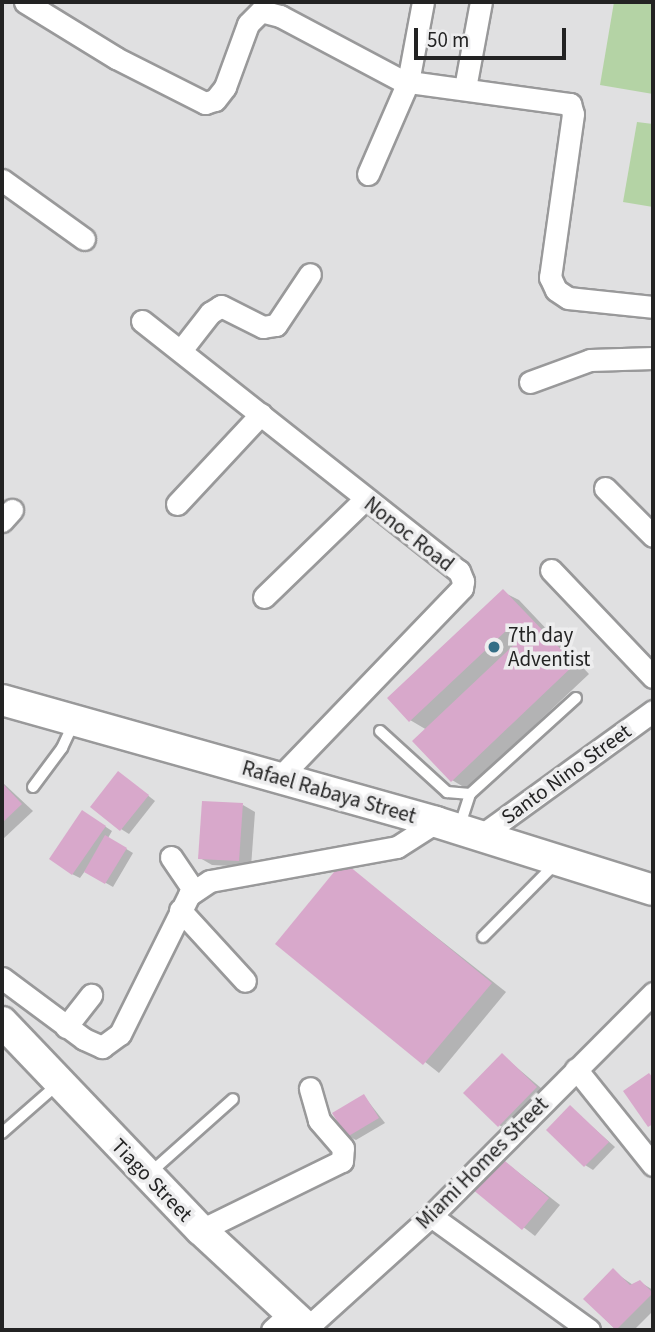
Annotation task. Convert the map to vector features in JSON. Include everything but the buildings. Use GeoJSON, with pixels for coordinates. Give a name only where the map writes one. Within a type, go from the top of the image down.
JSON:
{"type":"FeatureCollection","features":[{"type":"Feature","properties":{"kind":"main road","name":"Rafael Rabaya Street"},"geometry":{"type":"LineString","coordinates":[[2,700],[458,829],[653,890]]}},
{"type":"Feature","properties":{"kind":"main road","name":"Tiago Street"},"geometry":{"type":"LineString","coordinates":[[2,1022],[295,1325]]}},
{"type":"Feature","properties":{"kind":"street"},"geometry":{"type":"LineString","coordinates":[[25,2],[116,58],[205,103],[215,100],[225,87],[248,24],[261,11],[280,16],[408,82],[570,104],[573,114],[550,277],[556,290],[568,298],[653,307]]}},
{"type":"Feature","properties":{"kind":"street"},"geometry":{"type":"LineString","coordinates":[[368,174],[408,82],[423,2]]}},
{"type":"Feature","properties":{"kind":"street"},"geometry":{"type":"LineString","coordinates":[[465,88],[481,2]]}},
{"type":"Feature","properties":{"kind":"street"},"geometry":{"type":"LineString","coordinates":[[2,180],[84,239]]}},
{"type":"Feature","properties":{"kind":"street"},"geometry":{"type":"LineString","coordinates":[[182,349],[210,313],[221,306],[263,327],[276,325],[310,274]]}},
{"type":"Feature","properties":{"kind":"street","name":"Nonoc Road"},"geometry":{"type":"LineString","coordinates":[[142,321],[182,349],[365,499],[459,571],[461,588],[278,778]]}},
{"type":"Feature","properties":{"kind":"street"},"geometry":{"type":"LineString","coordinates":[[530,382],[590,360],[653,358]]}},
{"type":"Feature","properties":{"kind":"street"},"geometry":{"type":"LineString","coordinates":[[177,504],[261,414]]}},
{"type":"Feature","properties":{"kind":"street"},"geometry":{"type":"LineString","coordinates":[[605,488],[653,536]]}},
{"type":"Feature","properties":{"kind":"street"},"geometry":{"type":"LineString","coordinates":[[264,597],[365,499]]}},
{"type":"Feature","properties":{"kind":"street"},"geometry":{"type":"LineString","coordinates":[[551,570],[653,677]]}},
{"type":"Feature","properties":{"kind":"street","name":"Santo Nino Street"},"geometry":{"type":"LineString","coordinates":[[194,891],[210,881],[397,846],[458,829],[653,712]]}},
{"type":"Feature","properties":{"kind":"street"},"geometry":{"type":"LineString","coordinates":[[2,978],[66,1027],[102,1047],[120,1034],[180,910],[194,891],[171,857]]}},
{"type":"Feature","properties":{"kind":"street"},"geometry":{"type":"LineString","coordinates":[[180,910],[245,981]]}},
{"type":"Feature","properties":{"kind":"street","name":"Miami Homes Street"},"geometry":{"type":"LineString","coordinates":[[295,1325],[431,1216],[653,993]]}},
{"type":"Feature","properties":{"kind":"street"},"geometry":{"type":"LineString","coordinates":[[66,1027],[91,995]]}},
{"type":"Feature","properties":{"kind":"street"},"geometry":{"type":"LineString","coordinates":[[576,1069],[653,1165]]}},
{"type":"Feature","properties":{"kind":"street"},"geometry":{"type":"LineString","coordinates":[[201,1230],[342,1161],[343,1148],[319,1120],[310,1088]]}},
{"type":"Feature","properties":{"kind":"street"},"geometry":{"type":"LineString","coordinates":[[431,1216],[589,1330]]}},
{"type":"Feature","properties":{"kind":"lane"},"geometry":{"type":"LineString","coordinates":[[458,829],[470,794],[576,698]]}},
{"type":"Feature","properties":{"kind":"lane"},"geometry":{"type":"LineString","coordinates":[[33,787],[62,748],[75,721]]}},
{"type":"Feature","properties":{"kind":"lane"},"geometry":{"type":"LineString","coordinates":[[380,731],[447,792],[470,794]]}},
{"type":"Feature","properties":{"kind":"lane"},"geometry":{"type":"LineString","coordinates":[[483,937],[558,861]]}},
{"type":"Feature","properties":{"kind":"lane"},"geometry":{"type":"LineString","coordinates":[[2,1133],[59,1083]]}},
{"type":"Feature","properties":{"kind":"lane"},"geometry":{"type":"LineString","coordinates":[[148,1175],[233,1099]]}},
{"type":"Feature","properties":{"kind":"green space"},"geometry":{"type":"Polygon","coordinates":[[[614,2],[653,2],[653,94],[600,85],[614,2]]]}},
{"type":"Feature","properties":{"kind":"green space"},"geometry":{"type":"Polygon","coordinates":[[[637,122],[653,124],[653,207],[623,202],[637,122]]]}},
{"type":"Feature","properties":{"kind":"place","name":"7th day Adventist"},"geometry":{"type":"Point","coordinates":[494,647]}}]}
